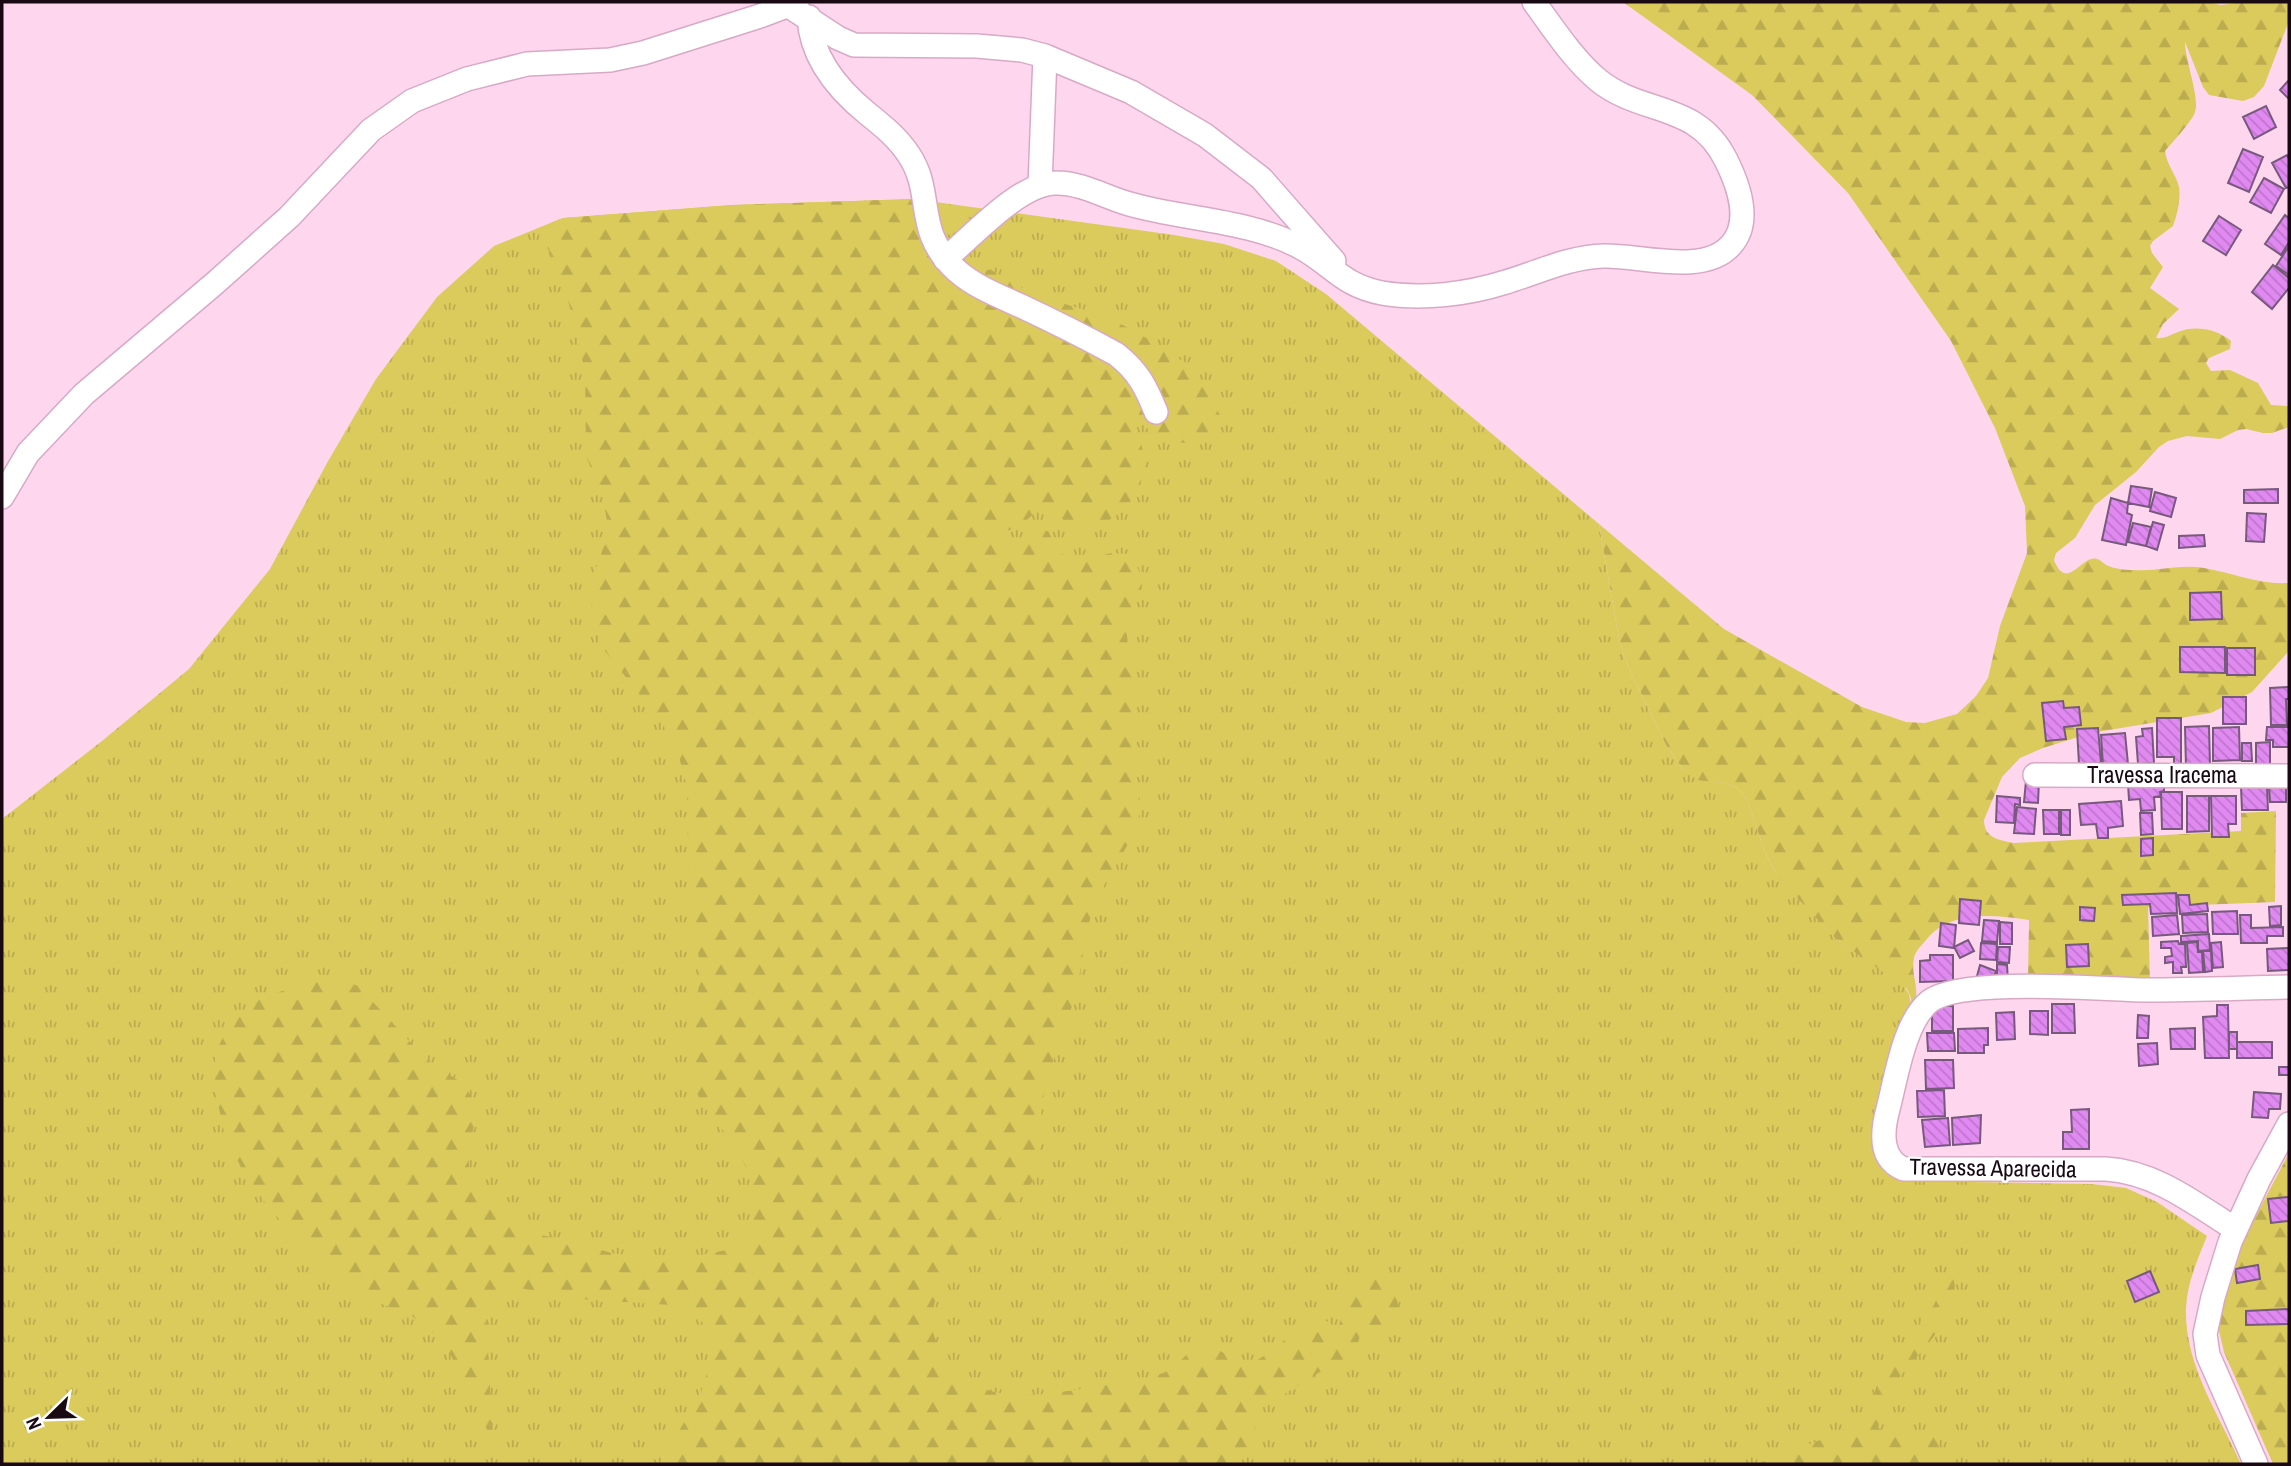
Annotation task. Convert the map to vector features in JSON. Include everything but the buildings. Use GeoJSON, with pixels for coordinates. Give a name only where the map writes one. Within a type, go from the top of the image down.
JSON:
{"type":"FeatureCollection","features":[{"type":"Feature","properties":{"kind":"street"},"geometry":{"type":"LineString","coordinates":[[945,259],[1001,211],[1040,186],[1055,182],[1075,185],[1127,203],[1273,236],[1300,247],[1357,287],[1408,296],[1462,293],[1508,282],[1533,271],[1584,258],[1605,256],[1703,261],[1714,258],[1733,244],[1740,220],[1739,190],[1726,159],[1709,134],[1679,115],[1629,97],[1600,81],[1585,68],[1534,2]]}},
{"type":"Feature","properties":{"kind":"street"},"geometry":{"type":"LineString","coordinates":[[798,8],[838,38],[854,45],[978,46],[1022,50],[1045,55],[1131,92],[1183,120],[1234,155],[1261,178],[1357,287]]}},
{"type":"Feature","properties":{"kind":"street"},"geometry":{"type":"LineString","coordinates":[[798,8],[830,76],[847,96],[897,140],[909,155],[918,172],[926,222],[945,259],[958,271],[992,293],[1116,354],[1132,367],[1143,381],[1156,412]]}},
{"type":"Feature","properties":{"kind":"street"},"geometry":{"type":"LineString","coordinates":[[2,497],[28,453],[84,394],[289,217],[371,130],[412,102],[467,79],[527,64],[610,60],[798,8]]}},
{"type":"Feature","properties":{"kind":"street"},"geometry":{"type":"LineString","coordinates":[[1040,186],[1045,55]]}},
{"type":"Feature","properties":{"kind":"street","name":"Travessa Iracema"},"geometry":{"type":"LineString","coordinates":[[2035,775],[2289,776]]}},
{"type":"Feature","properties":{"kind":"street","name":"Travessa Aparecida"},"geometry":{"type":"LineString","coordinates":[[2235,1229],[2163,1185],[2135,1172],[2106,1169],[1904,1169],[1895,1164],[1889,1156],[1883,1139],[1884,1125],[1912,1028],[1926,1005],[1951,992],[1969,988],[2012,987],[2146,990],[2289,987]]}},
{"type":"Feature","properties":{"kind":"street"},"geometry":{"type":"LineString","coordinates":[[2256,1464],[2208,1355],[2207,1318],[2235,1229],[2289,1124]]}},
{"type":"Feature","properties":{"kind":"green space"},"geometry":{"type":"Polygon","coordinates":[[[1623,2],[2207,2],[2221,5],[2289,2],[2289,21],[2264,86],[2254,97],[2243,101],[2209,95],[2203,87],[2185,42],[2196,105],[2195,112],[2182,132],[2165,151],[2179,187],[2179,202],[2173,226],[2150,246],[2163,267],[2150,288],[2179,309],[2163,324],[2156,338],[2199,329],[2213,331],[2231,341],[2230,349],[2209,358],[2206,363],[2211,371],[2230,370],[2258,383],[2271,405],[2289,406],[2289,427],[2272,433],[2246,429],[2220,439],[2187,436],[2168,441],[2136,472],[2095,505],[2075,538],[2056,553],[2054,560],[2064,573],[2075,570],[2091,559],[2097,559],[2109,566],[2123,569],[2195,567],[2257,580],[2289,583],[2289,651],[2252,692],[2211,713],[2091,733],[2020,758],[2002,777],[1984,820],[1990,834],[2014,843],[2241,831],[2241,813],[2276,811],[2275,902],[2148,907],[2150,981],[2028,979],[2029,920],[1974,916],[1948,923],[1936,930],[1917,951],[1913,965],[1916,996],[1911,1012],[1911,998],[1907,989],[1835,938],[1774,870],[1764,850],[1747,799],[1737,788],[1724,783],[1697,780],[1682,768],[1666,745],[1627,664],[1619,639],[1599,524],[1724,629],[1862,707],[1906,722],[1925,723],[1957,714],[1976,696],[1988,678],[2000,626],[2027,553],[2025,506],[1995,428],[1951,341],[1848,193],[1752,95],[1623,2]]]}},
{"type":"Feature","properties":{"kind":"green space"},"geometry":{"type":"Polygon","coordinates":[[[914,199],[1174,235],[1224,244],[1276,261],[1326,294],[1599,524],[1619,639],[1627,664],[1666,745],[1682,768],[1697,779],[1737,788],[1747,799],[1764,850],[1774,870],[1835,938],[1899,982],[1909,995],[1911,1012],[1875,1151],[1882,1169],[1891,1176],[1910,1181],[2092,1184],[2126,1188],[2157,1202],[2207,1236],[2188,1289],[2187,1329],[2204,1389],[2241,1464],[2,1464],[2,819],[189,669],[270,569],[376,379],[437,297],[494,246],[563,218],[732,205],[914,199]]]}},
{"type":"Feature","properties":{"kind":"green space"},"geometry":{"type":"Polygon","coordinates":[[[914,199],[943,239],[975,266],[993,271],[1035,295],[1108,317],[1184,362],[1198,375],[1222,419],[1220,436],[1216,438],[1201,442],[1175,442],[1152,433],[1127,404],[1145,459],[1140,488],[1125,509],[1105,523],[1079,524],[1065,521],[1053,511],[1038,510],[1025,522],[1010,530],[987,530],[1000,543],[1012,547],[1024,542],[1037,530],[1048,531],[1059,552],[1071,560],[1082,561],[1111,553],[1128,554],[1137,567],[1142,587],[1131,612],[1127,635],[1135,689],[1134,752],[1140,808],[1131,839],[1099,896],[1090,918],[1075,995],[1043,1099],[1036,1173],[1021,1198],[970,1247],[943,1283],[932,1315],[938,1345],[950,1364],[974,1384],[1002,1394],[1035,1395],[1155,1376],[1168,1371],[1192,1351],[1202,1347],[1219,1350],[1246,1365],[1267,1354],[1303,1328],[1327,1321],[1338,1330],[1351,1295],[1363,1285],[1382,1278],[1392,1288],[1397,1299],[1395,1325],[1360,1335],[1355,1356],[1344,1364],[1320,1372],[1258,1410],[1253,1436],[1243,1453],[1241,1464],[659,1464],[700,1396],[711,1360],[709,1328],[695,1316],[671,1305],[565,1298],[516,1287],[498,1296],[486,1314],[493,1444],[462,1372],[439,1338],[412,1316],[359,1295],[296,1239],[243,1172],[224,1131],[215,1090],[215,1053],[231,1022],[260,999],[313,980],[337,978],[358,986],[427,1060],[465,1085],[473,1101],[474,1126],[468,1152],[470,1179],[481,1202],[523,1232],[573,1241],[611,1253],[682,1259],[741,1247],[754,1235],[753,1183],[737,1148],[705,1108],[691,1083],[687,1052],[701,974],[688,878],[687,787],[678,753],[662,723],[598,642],[600,629],[584,586],[599,563],[608,527],[603,498],[586,456],[585,372],[561,277],[536,229],[563,218],[732,205],[914,199]]]}},
{"type":"Feature","properties":{"kind":"green space"},"geometry":{"type":"Polygon","coordinates":[[[2289,1153],[2289,1464],[2273,1464],[2224,1352],[2219,1331],[2219,1306],[2243,1240],[2289,1153]]]}},
{"type":"Feature","properties":{"kind":"green space"},"geometry":{"type":"Polygon","coordinates":[[[1951,1268],[1955,1287],[1952,1305],[1932,1339],[1893,1386],[1884,1402],[1877,1428],[1903,1437],[1920,1432],[1932,1435],[1940,1448],[1938,1464],[1757,1464],[1836,1434],[1862,1417],[1870,1408],[1879,1378],[1934,1305],[1951,1268]]]}}]}
